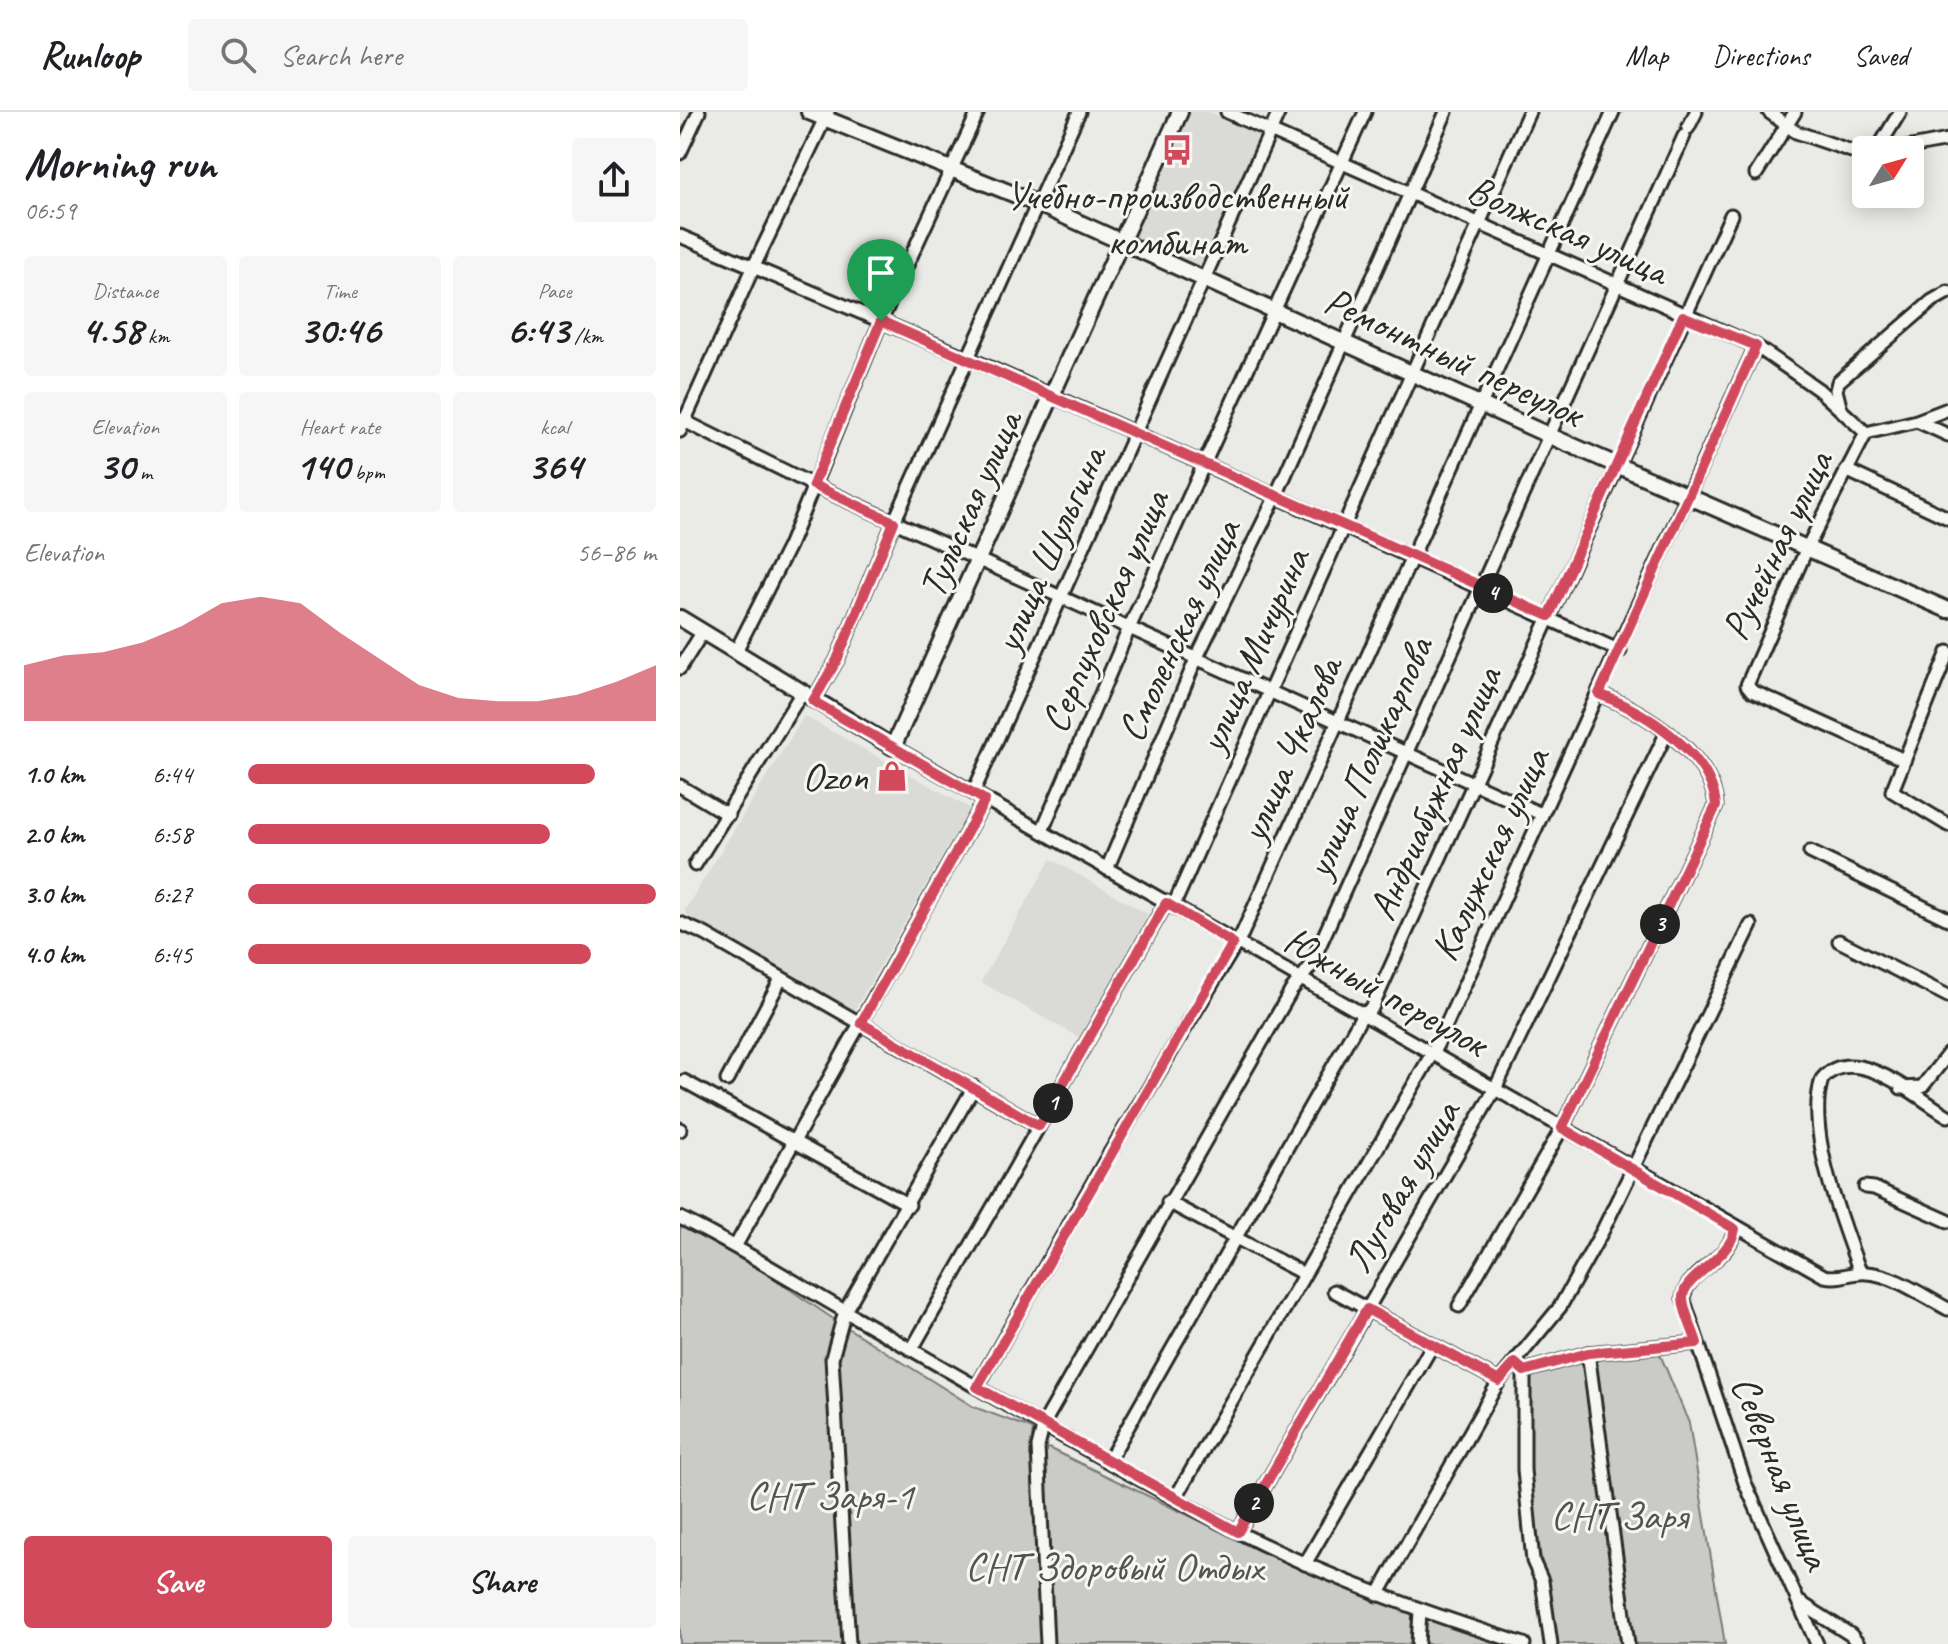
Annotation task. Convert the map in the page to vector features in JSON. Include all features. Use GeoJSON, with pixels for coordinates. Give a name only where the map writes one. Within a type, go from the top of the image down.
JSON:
{"type":"FeatureCollection","features":[{"type":"Feature","properties":{"kind":"main road","name":"Ремонтный переулок"},"geometry":{"type":"LineString","coordinates":[[809,112],[827,115],[1038,204],[1276,309],[1548,435],[1948,610]]}},
{"type":"Feature","properties":{"kind":"main road","name":"Тульская улица"},"geometry":{"type":"LineString","coordinates":[[893,747],[1180,112]]}},
{"type":"Feature","properties":{"kind":"main road","name":"Южный переулок"},"geometry":{"type":"LineString","coordinates":[[680,618],[807,698],[893,747]]}},
{"type":"Feature","properties":{"kind":"street"},"geometry":{"type":"LineString","coordinates":[[680,153],[699,112]]}},
{"type":"Feature","properties":{"kind":"street"},"geometry":{"type":"LineString","coordinates":[[735,653],[767,593],[881,321],[978,112]]}},
{"type":"Feature","properties":{"kind":"street"},"geometry":{"type":"LineString","coordinates":[[695,865],[807,698],[837,660],[894,522],[1079,112]]}},
{"type":"Feature","properties":{"kind":"street","name":"Волжская улица"},"geometry":{"type":"LineString","coordinates":[[1227,112],[1756,346],[1819,390],[1866,433]]}},
{"type":"Feature","properties":{"kind":"street","name":"улица Шульгина"},"geometry":{"type":"LineString","coordinates":[[973,793],[1279,112]]}},
{"type":"Feature","properties":{"kind":"street","name":"Серпуховская улица"},"geometry":{"type":"LineString","coordinates":[[1042,831],[1130,626],[1365,112]]}},
{"type":"Feature","properties":{"kind":"street","name":"Смоленская улица"},"geometry":{"type":"LineString","coordinates":[[1107,869],[1197,657],[1275,498],[1446,112]]}},
{"type":"Feature","properties":{"kind":"street","name":"улица Мичурина"},"geometry":{"type":"LineString","coordinates":[[912,1349],[1170,905],[1529,112]]}},
{"type":"Feature","properties":{"kind":"street","name":"улица Чкалова"},"geometry":{"type":"LineString","coordinates":[[977,1387],[1233,943],[1242,934],[1546,254],[1613,112]]}},
{"type":"Feature","properties":{"kind":"street","name":"улица Поликарпова"},"geometry":{"type":"LineString","coordinates":[[1044,1423],[1168,1202],[1310,967],[1615,285],[1696,112]]}},
{"type":"Feature","properties":{"kind":"street"},"geometry":{"type":"LineString","coordinates":[[1769,112],[1796,132],[1852,151]]}},
{"type":"Feature","properties":{"kind":"street"},"geometry":{"type":"LineString","coordinates":[[1756,174],[1795,112]]}},
{"type":"Feature","properties":{"kind":"street"},"geometry":{"type":"LineString","coordinates":[[1885,136],[1900,112]]}},
{"type":"Feature","properties":{"kind":"street"},"geometry":{"type":"LineString","coordinates":[[827,115],[682,424],[1541,814]]}},
{"type":"Feature","properties":{"kind":"street"},"geometry":{"type":"LineString","coordinates":[[1924,145],[1948,140]]}},
{"type":"Feature","properties":{"kind":"street","name":"Андриабужная улица"},"geometry":{"type":"LineString","coordinates":[[1109,1460],[1363,1014],[1372,1008],[1731,215]]}},
{"type":"Feature","properties":{"kind":"street"},"geometry":{"type":"LineString","coordinates":[[680,236],[968,358],[1205,467],[1549,616],[1620,651]]}},
{"type":"Feature","properties":{"kind":"street"},"geometry":{"type":"LineString","coordinates":[[1842,413],[1836,390],[1838,382],[1932,301],[1948,292]]}},
{"type":"Feature","properties":{"kind":"street","name":"Калужская улица"},"geometry":{"type":"LineString","coordinates":[[1176,1497],[1302,1273],[1432,1053],[1541,814],[1620,651],[1756,346]]}},
{"type":"Feature","properties":{"kind":"street"},"geometry":{"type":"LineString","coordinates":[[1866,433],[1917,421],[1948,409]]}},
{"type":"Feature","properties":{"kind":"street"},"geometry":{"type":"LineString","coordinates":[[1917,421],[1948,435]]}},
{"type":"Feature","properties":{"kind":"street","name":"Ручейная улица"},"geometry":{"type":"LineString","coordinates":[[1866,433],[1807,548],[1747,685],[1752,691],[1777,703],[1902,759]]}},
{"type":"Feature","properties":{"kind":"street"},"geometry":{"type":"LineString","coordinates":[[1846,470],[1948,518]]}},
{"type":"Feature","properties":{"kind":"street"},"geometry":{"type":"LineString","coordinates":[[680,668],[702,633]]}},
{"type":"Feature","properties":{"kind":"street"},"geometry":{"type":"LineString","coordinates":[[1948,652],[1902,759],[1892,791],[1948,825]]}},
{"type":"Feature","properties":{"kind":"street"},"geometry":{"type":"LineString","coordinates":[[1459,1306],[1562,1128],[1716,806],[1715,790],[1693,752],[1620,702],[1599,694]]}},
{"type":"Feature","properties":{"kind":"street","name":"Луговая улица"},"geometry":{"type":"LineString","coordinates":[[1238,1532],[1495,1089],[1666,734]]}},
{"type":"Feature","properties":{"kind":"street","name":"Южный переулок"},"geometry":{"type":"LineString","coordinates":[[893,747],[1735,1229],[1824,1276],[1840,1279],[1860,1272],[1888,1278],[1948,1309]]}},
{"type":"Feature","properties":{"kind":"street"},"geometry":{"type":"LineString","coordinates":[[680,786],[728,815]]}},
{"type":"Feature","properties":{"kind":"street"},"geometry":{"type":"LineString","coordinates":[[736,1245],[985,800]]}},
{"type":"Feature","properties":{"kind":"street"},"geometry":{"type":"LineString","coordinates":[[1810,852],[1948,919]]}},
{"type":"Feature","properties":{"kind":"street"},"geometry":{"type":"LineString","coordinates":[[680,923],[1039,1126]]}},
{"type":"Feature","properties":{"kind":"street"},"geometry":{"type":"LineString","coordinates":[[1378,1595],[1499,1381],[1519,1367],[1560,1307],[1603,1230],[1751,925]]}},
{"type":"Feature","properties":{"kind":"street"},"geometry":{"type":"LineString","coordinates":[[1839,941],[1948,996]]}},
{"type":"Feature","properties":{"kind":"street"},"geometry":{"type":"LineString","coordinates":[[727,1080],[781,979]]}},
{"type":"Feature","properties":{"kind":"street"},"geometry":{"type":"LineString","coordinates":[[1901,1088],[1922,1087],[1948,1054]]}},
{"type":"Feature","properties":{"kind":"street"},"geometry":{"type":"LineString","coordinates":[[1860,1272],[1827,1175],[1818,1103],[1822,1079],[1840,1065],[1855,1064],[1874,1070],[1948,1116]]}},
{"type":"Feature","properties":{"kind":"street"},"geometry":{"type":"LineString","coordinates":[[684,1081],[909,1205]]}},
{"type":"Feature","properties":{"kind":"street"},"geometry":{"type":"LineString","coordinates":[[849,1644],[832,1358],[845,1311],[909,1205],[974,1087]]}},
{"type":"Feature","properties":{"kind":"street"},"geometry":{"type":"LineString","coordinates":[[1865,1187],[1874,1188],[1948,1221]]}},
{"type":"Feature","properties":{"kind":"street"},"geometry":{"type":"LineString","coordinates":[[1168,1202],[1302,1273]]}},
{"type":"Feature","properties":{"kind":"street"},"geometry":{"type":"LineString","coordinates":[[680,1218],[736,1245],[977,1387],[1238,1532],[1378,1595],[1524,1644]]}},
{"type":"Feature","properties":{"kind":"street","name":"Северная улица"},"geometry":{"type":"LineString","coordinates":[[1735,1229],[1729,1248],[1685,1286],[1683,1298],[1745,1483],[1800,1603],[1851,1635],[1858,1644]]}},
{"type":"Feature","properties":{"kind":"street"},"geometry":{"type":"LineString","coordinates":[[1334,1291],[1499,1381]]}},
{"type":"Feature","properties":{"kind":"street"},"geometry":{"type":"LineString","coordinates":[[1519,1367],[1588,1353],[1697,1343]]}},
{"type":"Feature","properties":{"kind":"street"},"geometry":{"type":"LineString","coordinates":[[1305,1564],[1432,1346]]}},
{"type":"Feature","properties":{"kind":"street"},"geometry":{"type":"LineString","coordinates":[[1588,1353],[1628,1644]]}},
{"type":"Feature","properties":{"kind":"street"},"geometry":{"type":"LineString","coordinates":[[1519,1367],[1524,1470],[1533,1561],[1542,1581],[1551,1644]]}},
{"type":"Feature","properties":{"kind":"street"},"geometry":{"type":"LineString","coordinates":[[1044,1423],[1038,1447],[1047,1644]]}},
{"type":"Feature","properties":{"kind":"street"},"geometry":{"type":"LineString","coordinates":[[1800,1603],[1817,1644]]}},
{"type":"Feature","properties":{"kind":"street"},"geometry":{"type":"LineString","coordinates":[[1418,1644],[1420,1611]]}},
{"type":"Feature","properties":{"kind":"shaded area"},"geometry":{"type":"Polygon","coordinates":[[[1190,112],[1210,112],[1261,135],[1201,270],[1133,239],[1190,112]]]}},
{"type":"Feature","properties":{"kind":"shaded area"},"geometry":{"type":"Polygon","coordinates":[[[804,716],[970,808],[854,1011],[687,915],[685,910],[804,716]]]}},
{"type":"Feature","properties":{"kind":"shaded area"},"geometry":{"type":"Polygon","coordinates":[[[1051,859],[1155,918],[1085,1041],[981,982],[1051,859]]]}},
{"type":"Feature","properties":{"kind":"green space","name":"СНТ Заря-1"},"geometry":{"type":"Polygon","coordinates":[[[680,1222],[733,1251],[835,1320],[974,1407],[1033,1429],[1030,1456],[1046,1447],[1250,1545],[1379,1601],[1503,1644],[680,1644],[680,1222]]]}},
{"type":"Feature","properties":{"kind":"green space","name":"СНТ Заря"},"geometry":{"type":"Polygon","coordinates":[[[1659,1352],[1689,1423],[1725,1644],[1555,1644],[1532,1503],[1529,1375],[1592,1357],[1659,1352]]]}},
{"type":"Feature","properties":{"kind":"place","name":"Учебно-производственный комбинат"},"geometry":{"type":"Point","coordinates":[1177,150]}},
{"type":"Feature","properties":{"kind":"place","name":"Ozon"},"geometry":{"type":"Point","coordinates":[892,776]}},
{"type":"Feature","properties":{"kind":"route"},"geometry":{"type":"LineString","coordinates":[[1683,316],[1756,346],[1599,694],[1620,702],[1693,752],[1715,790],[1716,806],[1562,1128],[1735,1229],[1729,1248],[1685,1286],[1683,1298],[1697,1343],[1588,1353],[1524,1371],[1515,1363],[1499,1381],[1367,1309],[1238,1532],[977,1387],[1233,943],[1166,903],[1039,1126],[861,1023],[985,800],[813,701],[837,660],[894,522],[813,485],[881,321],[1275,498],[1549,616],[1683,316]]}},
{"type":"Feature","properties":{"kind":"park label","name":"СНТ Здоровый Отдых"},"geometry":{"type":"Point","coordinates":[1114,1566]}}]}
